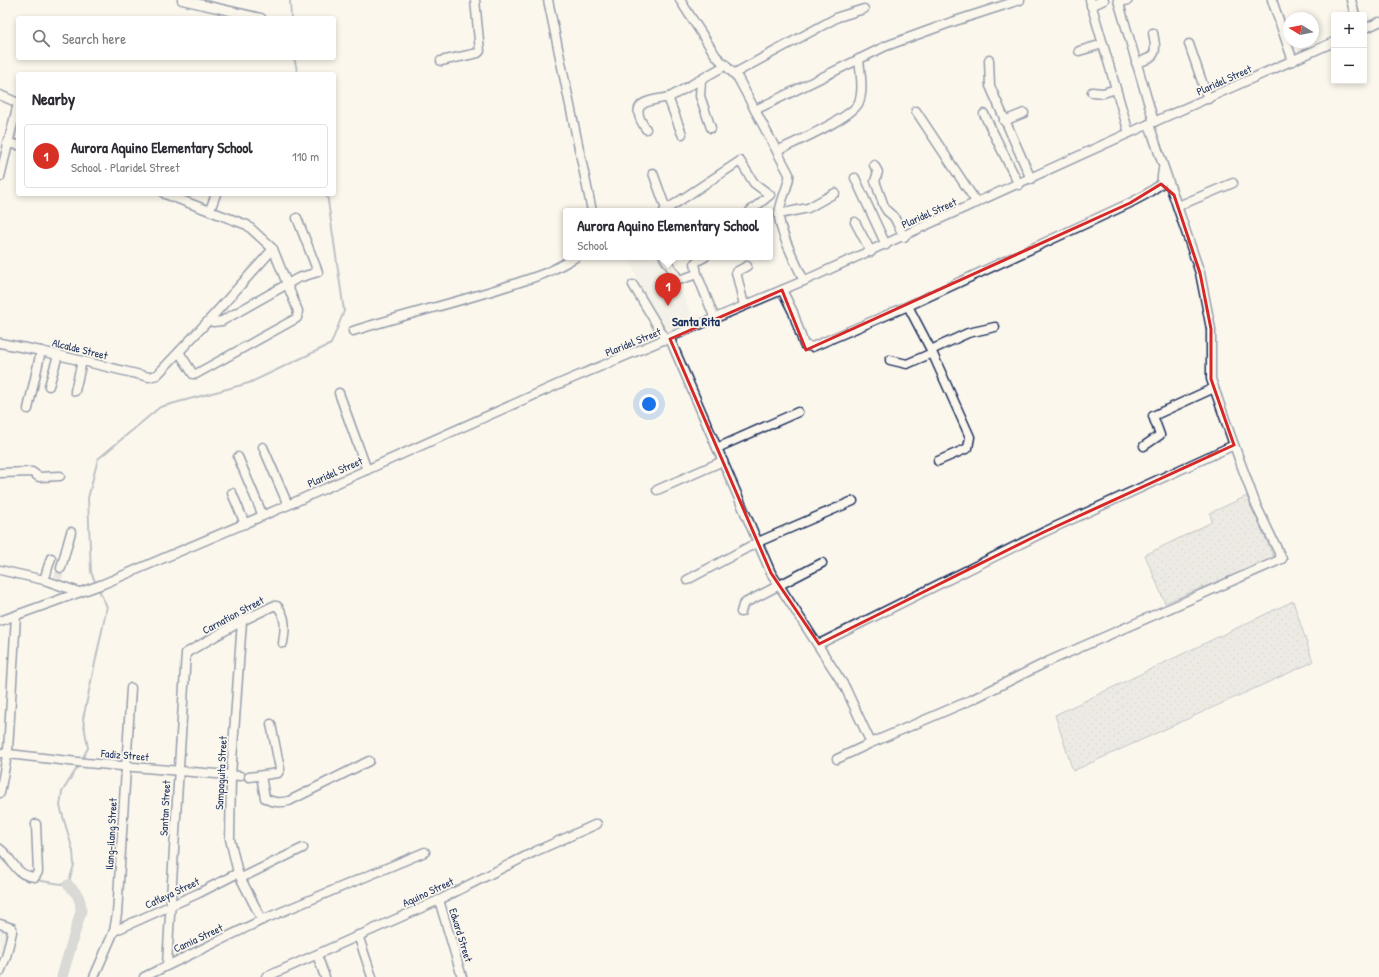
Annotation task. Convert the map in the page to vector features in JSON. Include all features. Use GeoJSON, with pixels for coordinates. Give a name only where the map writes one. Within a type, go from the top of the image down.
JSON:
{"type":"FeatureCollection","features":[{"type":"Feature","properties":{"kind":"street"},"geometry":{"type":"LineString","coordinates":[[182,0],[252,16]]}},
{"type":"Feature","properties":{"kind":"street"},"geometry":{"type":"LineString","coordinates":[[441,61],[478,53],[480,51],[475,0]]}},
{"type":"Feature","properties":{"kind":"street"},"geometry":{"type":"LineString","coordinates":[[548,0],[591,208]]}},
{"type":"Feature","properties":{"kind":"street"},"geometry":{"type":"LineString","coordinates":[[680,0],[716,56],[735,72],[790,177],[782,198],[779,214],[781,227],[804,281]]}},
{"type":"Feature","properties":{"kind":"street"},"geometry":{"type":"LineString","coordinates":[[755,110],[858,58],[886,46],[952,22],[1020,0]]}},
{"type":"Feature","properties":{"kind":"street"},"geometry":{"type":"LineString","coordinates":[[1104,0],[1090,3],[1129,133]]}},
{"type":"Feature","properties":{"kind":"street"},"geometry":{"type":"LineString","coordinates":[[837,760],[871,743],[971,700],[1047,662],[1282,559],[1256,504],[1214,388],[1210,368],[1212,349],[1211,329],[1200,273],[1164,166],[1119,2],[1128,0]]}},
{"type":"Feature","properties":{"kind":"street"},"geometry":{"type":"LineString","coordinates":[[1272,0],[1293,61]]}},
{"type":"Feature","properties":{"kind":"street"},"geometry":{"type":"LineString","coordinates":[[1351,0],[1354,12]]}},
{"type":"Feature","properties":{"kind":"street"},"geometry":{"type":"LineString","coordinates":[[735,72],[838,17],[864,9]]}},
{"type":"Feature","properties":{"kind":"street"},"geometry":{"type":"LineString","coordinates":[[1367,28],[1378,24]]}},
{"type":"Feature","properties":{"kind":"street"},"geometry":{"type":"LineString","coordinates":[[1136,63],[1151,58],[1154,55],[1155,45],[1153,33]]}},
{"type":"Feature","properties":{"kind":"street","name":"Plaridel Street"},"geometry":{"type":"LineString","coordinates":[[0,621],[103,584],[245,524],[561,383],[666,340],[744,305],[871,252],[1129,133],[1331,43]]}},
{"type":"Feature","properties":{"kind":"street"},"geometry":{"type":"LineString","coordinates":[[1079,51],[1103,44]]}},
{"type":"Feature","properties":{"kind":"street"},"geometry":{"type":"LineString","coordinates":[[1189,44],[1208,99]]}},
{"type":"Feature","properties":{"kind":"street"},"geometry":{"type":"LineString","coordinates":[[777,151],[818,130],[855,108],[861,96],[858,58]]}},
{"type":"Feature","properties":{"kind":"street"},"geometry":{"type":"LineString","coordinates":[[989,60],[989,84],[1031,179]]}},
{"type":"Feature","properties":{"kind":"street"},"geometry":{"type":"LineString","coordinates":[[646,129],[639,119],[638,111],[640,105],[645,101],[670,98],[726,65]]}},
{"type":"Feature","properties":{"kind":"street"},"geometry":{"type":"LineString","coordinates":[[701,81],[700,96],[711,128]]}},
{"type":"Feature","properties":{"kind":"street"},"geometry":{"type":"LineString","coordinates":[[1092,92],[1103,93],[1116,89]]}},
{"type":"Feature","properties":{"kind":"street"},"geometry":{"type":"LineString","coordinates":[[0,95],[16,102]]}},
{"type":"Feature","properties":{"kind":"street"},"geometry":{"type":"LineString","coordinates":[[670,98],[669,100],[682,134]]}},
{"type":"Feature","properties":{"kind":"street"},"geometry":{"type":"LineString","coordinates":[[0,176],[16,110]]}},
{"type":"Feature","properties":{"kind":"street"},"geometry":{"type":"LineString","coordinates":[[916,111],[977,204]]}},
{"type":"Feature","properties":{"kind":"street"},"geometry":{"type":"LineString","coordinates":[[1004,120],[1024,113]]}},
{"type":"Feature","properties":{"kind":"street"},"geometry":{"type":"LineString","coordinates":[[984,114],[1019,185]]}},
{"type":"Feature","properties":{"kind":"street"},"geometry":{"type":"LineString","coordinates":[[7,143],[16,145]]}},
{"type":"Feature","properties":{"kind":"street"},"geometry":{"type":"LineString","coordinates":[[668,208],[740,160],[754,183],[770,195],[782,198]]}},
{"type":"Feature","properties":{"kind":"street"},"geometry":{"type":"LineString","coordinates":[[874,166],[878,172],[875,181],[884,206],[894,217],[904,237]]}},
{"type":"Feature","properties":{"kind":"street"},"geometry":{"type":"LineString","coordinates":[[782,290],[793,312],[804,345],[812,347],[908,306],[1130,203],[1161,184],[1164,166]]}},
{"type":"Feature","properties":{"kind":"street"},"geometry":{"type":"LineString","coordinates":[[653,173],[664,208]]}},
{"type":"Feature","properties":{"kind":"street"},"geometry":{"type":"LineString","coordinates":[[855,178],[886,245]]}},
{"type":"Feature","properties":{"kind":"street"},"geometry":{"type":"LineString","coordinates":[[1178,206],[1233,183]]}},
{"type":"Feature","properties":{"kind":"street"},"geometry":{"type":"LineString","coordinates":[[1161,184],[1174,195]]}},
{"type":"Feature","properties":{"kind":"street"},"geometry":{"type":"LineString","coordinates":[[779,214],[808,208],[835,193]]}},
{"type":"Feature","properties":{"kind":"street"},"geometry":{"type":"LineString","coordinates":[[754,208],[770,195]]}},
{"type":"Feature","properties":{"kind":"street"},"geometry":{"type":"LineString","coordinates":[[171,196],[247,225],[273,249],[298,311],[297,318],[196,374],[193,374],[190,372],[179,352],[273,249]]}},
{"type":"Feature","properties":{"kind":"street"},"geometry":{"type":"LineString","coordinates":[[210,210],[215,196]]}},
{"type":"Feature","properties":{"kind":"street"},"geometry":{"type":"LineString","coordinates":[[210,319],[213,322],[222,321],[302,275],[318,272],[297,218]]}},
{"type":"Feature","properties":{"kind":"street"},"geometry":{"type":"LineString","coordinates":[[855,222],[871,252]]}},
{"type":"Feature","properties":{"kind":"street"},"geometry":{"type":"LineString","coordinates":[[353,331],[545,274],[571,260]]}},
{"type":"Feature","properties":{"kind":"street"},"geometry":{"type":"LineString","coordinates":[[666,260],[679,280],[697,274]]}},
{"type":"Feature","properties":{"kind":"street"},"geometry":{"type":"LineString","coordinates":[[700,260],[695,263],[697,274],[715,319]]}},
{"type":"Feature","properties":{"kind":"street"},"geometry":{"type":"LineString","coordinates":[[744,305],[736,272],[746,266]]}},
{"type":"Feature","properties":{"kind":"street"},"geometry":{"type":"LineString","coordinates":[[633,285],[666,340],[723,461],[771,573],[819,644],[845,687],[871,743]]}},
{"type":"Feature","properties":{"kind":"street"},"geometry":{"type":"LineString","coordinates":[[908,306],[970,437],[968,448],[938,461]]}},
{"type":"Feature","properties":{"kind":"street"},"geometry":{"type":"LineString","coordinates":[[890,360],[907,364],[968,333],[994,327]]}},
{"type":"Feature","properties":{"kind":"street","name":"Alcalde Street"},"geometry":{"type":"LineString","coordinates":[[0,343],[154,377],[179,352]]}},
{"type":"Feature","properties":{"kind":"street"},"geometry":{"type":"LineString","coordinates":[[28,409],[41,351]]}},
{"type":"Feature","properties":{"kind":"street"},"geometry":{"type":"LineString","coordinates":[[49,386],[58,355]]}},
{"type":"Feature","properties":{"kind":"street"},"geometry":{"type":"LineString","coordinates":[[75,391],[82,361]]}},
{"type":"Feature","properties":{"kind":"street"},"geometry":{"type":"LineString","coordinates":[[1144,446],[1160,435],[1153,416],[1214,388]]}},
{"type":"Feature","properties":{"kind":"street"},"geometry":{"type":"LineString","coordinates":[[339,393],[367,470]]}},
{"type":"Feature","properties":{"kind":"street"},"geometry":{"type":"LineString","coordinates":[[717,448],[798,412]]}},
{"type":"Feature","properties":{"kind":"street"},"geometry":{"type":"LineString","coordinates":[[819,644],[1044,532],[1234,445]]}},
{"type":"Feature","properties":{"kind":"street"},"geometry":{"type":"LineString","coordinates":[[263,447],[288,505]]}},
{"type":"Feature","properties":{"kind":"street"},"geometry":{"type":"LineString","coordinates":[[238,457],[263,516]]}},
{"type":"Feature","properties":{"kind":"street"},"geometry":{"type":"LineString","coordinates":[[657,490],[723,461]]}},
{"type":"Feature","properties":{"kind":"street"},"geometry":{"type":"LineString","coordinates":[[0,473],[32,472],[39,477],[60,476]]}},
{"type":"Feature","properties":{"kind":"street"},"geometry":{"type":"LineString","coordinates":[[232,493],[245,524]]}},
{"type":"Feature","properties":{"kind":"street"},"geometry":{"type":"LineString","coordinates":[[687,580],[758,542],[853,501]]}},
{"type":"Feature","properties":{"kind":"street"},"geometry":{"type":"LineString","coordinates":[[61,568],[71,532]]}},
{"type":"Feature","properties":{"kind":"street"},"geometry":{"type":"LineString","coordinates":[[44,580],[51,558]]}},
{"type":"Feature","properties":{"kind":"street"},"geometry":{"type":"LineString","coordinates":[[741,612],[742,605],[745,603],[778,584],[822,563]]}},
{"type":"Feature","properties":{"kind":"street"},"geometry":{"type":"LineString","coordinates":[[0,570],[44,580],[57,581],[79,592]]}},
{"type":"Feature","properties":{"kind":"street","name":"Carnation Street"},"geometry":{"type":"LineString","coordinates":[[186,653],[242,621],[273,606],[277,606],[285,625],[283,643]]}},
{"type":"Feature","properties":{"kind":"street"},"geometry":{"type":"LineString","coordinates":[[0,792],[16,616]]}},
{"type":"Feature","properties":{"kind":"street","name":"Sampaguita Street"},"geometry":{"type":"LineString","coordinates":[[242,621],[231,775],[230,839],[239,875],[262,920]]}},
{"type":"Feature","properties":{"kind":"street","name":"Santan Street"},"geometry":{"type":"LineString","coordinates":[[167,964],[186,653]]}},
{"type":"Feature","properties":{"kind":"street","name":"Ilang-ilang Street"},"geometry":{"type":"LineString","coordinates":[[97,976],[114,932],[131,688]]}},
{"type":"Feature","properties":{"kind":"street"},"geometry":{"type":"LineString","coordinates":[[249,777],[278,772],[280,769],[271,724]]}},
{"type":"Feature","properties":{"kind":"street","name":"Fadiz Street"},"geometry":{"type":"LineString","coordinates":[[4,753],[86,763],[240,776]]}},
{"type":"Feature","properties":{"kind":"street"},"geometry":{"type":"LineString","coordinates":[[261,776],[265,798],[270,801],[280,803],[288,801],[369,762]]}},
{"type":"Feature","properties":{"kind":"street"},"geometry":{"type":"LineString","coordinates":[[0,849],[7,855],[16,869],[30,877],[35,877],[38,872],[36,824]]}},
{"type":"Feature","properties":{"kind":"street","name":"Aquino Street"},"geometry":{"type":"LineString","coordinates":[[266,977],[278,975],[358,936],[439,900],[534,852],[597,824]]}},
{"type":"Feature","properties":{"kind":"street","name":"Catleya Street"},"geometry":{"type":"LineString","coordinates":[[114,932],[302,848]]}},
{"type":"Feature","properties":{"kind":"street","name":"Camia Street"},"geometry":{"type":"LineString","coordinates":[[144,977],[167,964],[262,920],[425,852]]}},
{"type":"Feature","properties":{"kind":"street","name":"Edward Street"},"geometry":{"type":"LineString","coordinates":[[439,900],[462,977]]}},
{"type":"Feature","properties":{"kind":"street"},"geometry":{"type":"LineString","coordinates":[[0,924],[12,928],[6,957],[0,972]]}},
{"type":"Feature","properties":{"kind":"street"},"geometry":{"type":"LineString","coordinates":[[358,936],[372,977]]}},
{"type":"Feature","properties":{"kind":"street"},"geometry":{"type":"LineString","coordinates":[[318,955],[325,977]]}},
{"type":"Feature","properties":{"kind":"highlighted area"},"geometry":{"type":"Polygon","coordinates":[[[1161,184],[1174,195],[1200,273],[1211,329],[1211,379],[1234,445],[1044,532],[819,644],[771,573],[670,339],[782,290],[806,350],[1130,203],[1161,184]]]}},
{"type":"Feature","properties":{"kind":"shaded area"},"geometry":{"type":"Polygon","coordinates":[[[662,260],[675,278],[695,323],[662,337],[630,261],[662,260]]]}},
{"type":"Feature","properties":{"kind":"shaded area"},"geometry":{"type":"Polygon","coordinates":[[[1247,496],[1274,558],[1165,603],[1145,555],[1212,522],[1210,513],[1247,496]]]}},
{"type":"Feature","properties":{"kind":"shaded area"},"geometry":{"type":"Polygon","coordinates":[[[1293,601],[1313,662],[1073,771],[1055,715],[1293,601]]]}},
{"type":"Feature","properties":{"kind":"shaded area"},"geometry":{"type":"Polygon","coordinates":[[[0,925],[11,927],[0,966],[0,925]]]}},
{"type":"Feature","properties":{"kind":"waterway"},"geometry":{"type":"LineString","coordinates":[[290,0],[291,16]]}},
{"type":"Feature","properties":{"kind":"waterway"},"geometry":{"type":"LineString","coordinates":[[294,60],[298,72]]}},
{"type":"Feature","properties":{"kind":"waterway"},"geometry":{"type":"LineString","coordinates":[[96,584],[91,572],[88,498],[98,459],[160,407],[249,383],[331,344],[344,311],[327,196]]}},
{"type":"Feature","properties":{"kind":"waterway"},"geometry":{"type":"LineString","coordinates":[[81,761],[88,748],[83,719],[107,607],[98,588]]}},
{"type":"Feature","properties":{"kind":"waterway"},"geometry":{"type":"LineString","coordinates":[[35,880],[68,885],[74,865],[73,851],[60,806],[62,792],[79,765]]}},
{"type":"Feature","properties":{"kind":"waterway"},"geometry":{"type":"LineString","coordinates":[[0,857],[11,868]]}},
{"type":"Feature","properties":{"kind":"waterway"},"geometry":{"type":"LineString","coordinates":[[17,874],[21,878],[27,879]]}},
{"type":"Feature","properties":{"kind":"waterway"},"geometry":{"type":"LineString","coordinates":[[62,977],[81,911],[78,896],[68,885]]}},
{"type":"Feature","properties":{"kind":"tunnel"},"geometry":{"type":"LineString","coordinates":[[58,578],[61,568]]}},
{"type":"Feature","properties":{"kind":"place","name":"Aurora Aquino Elementary School"},"geometry":{"type":"Point","coordinates":[668,306]}},
{"type":"Feature","properties":{"kind":"district","name":"Santa Rita"},"geometry":{"type":"Point","coordinates":[696,321]}}]}
